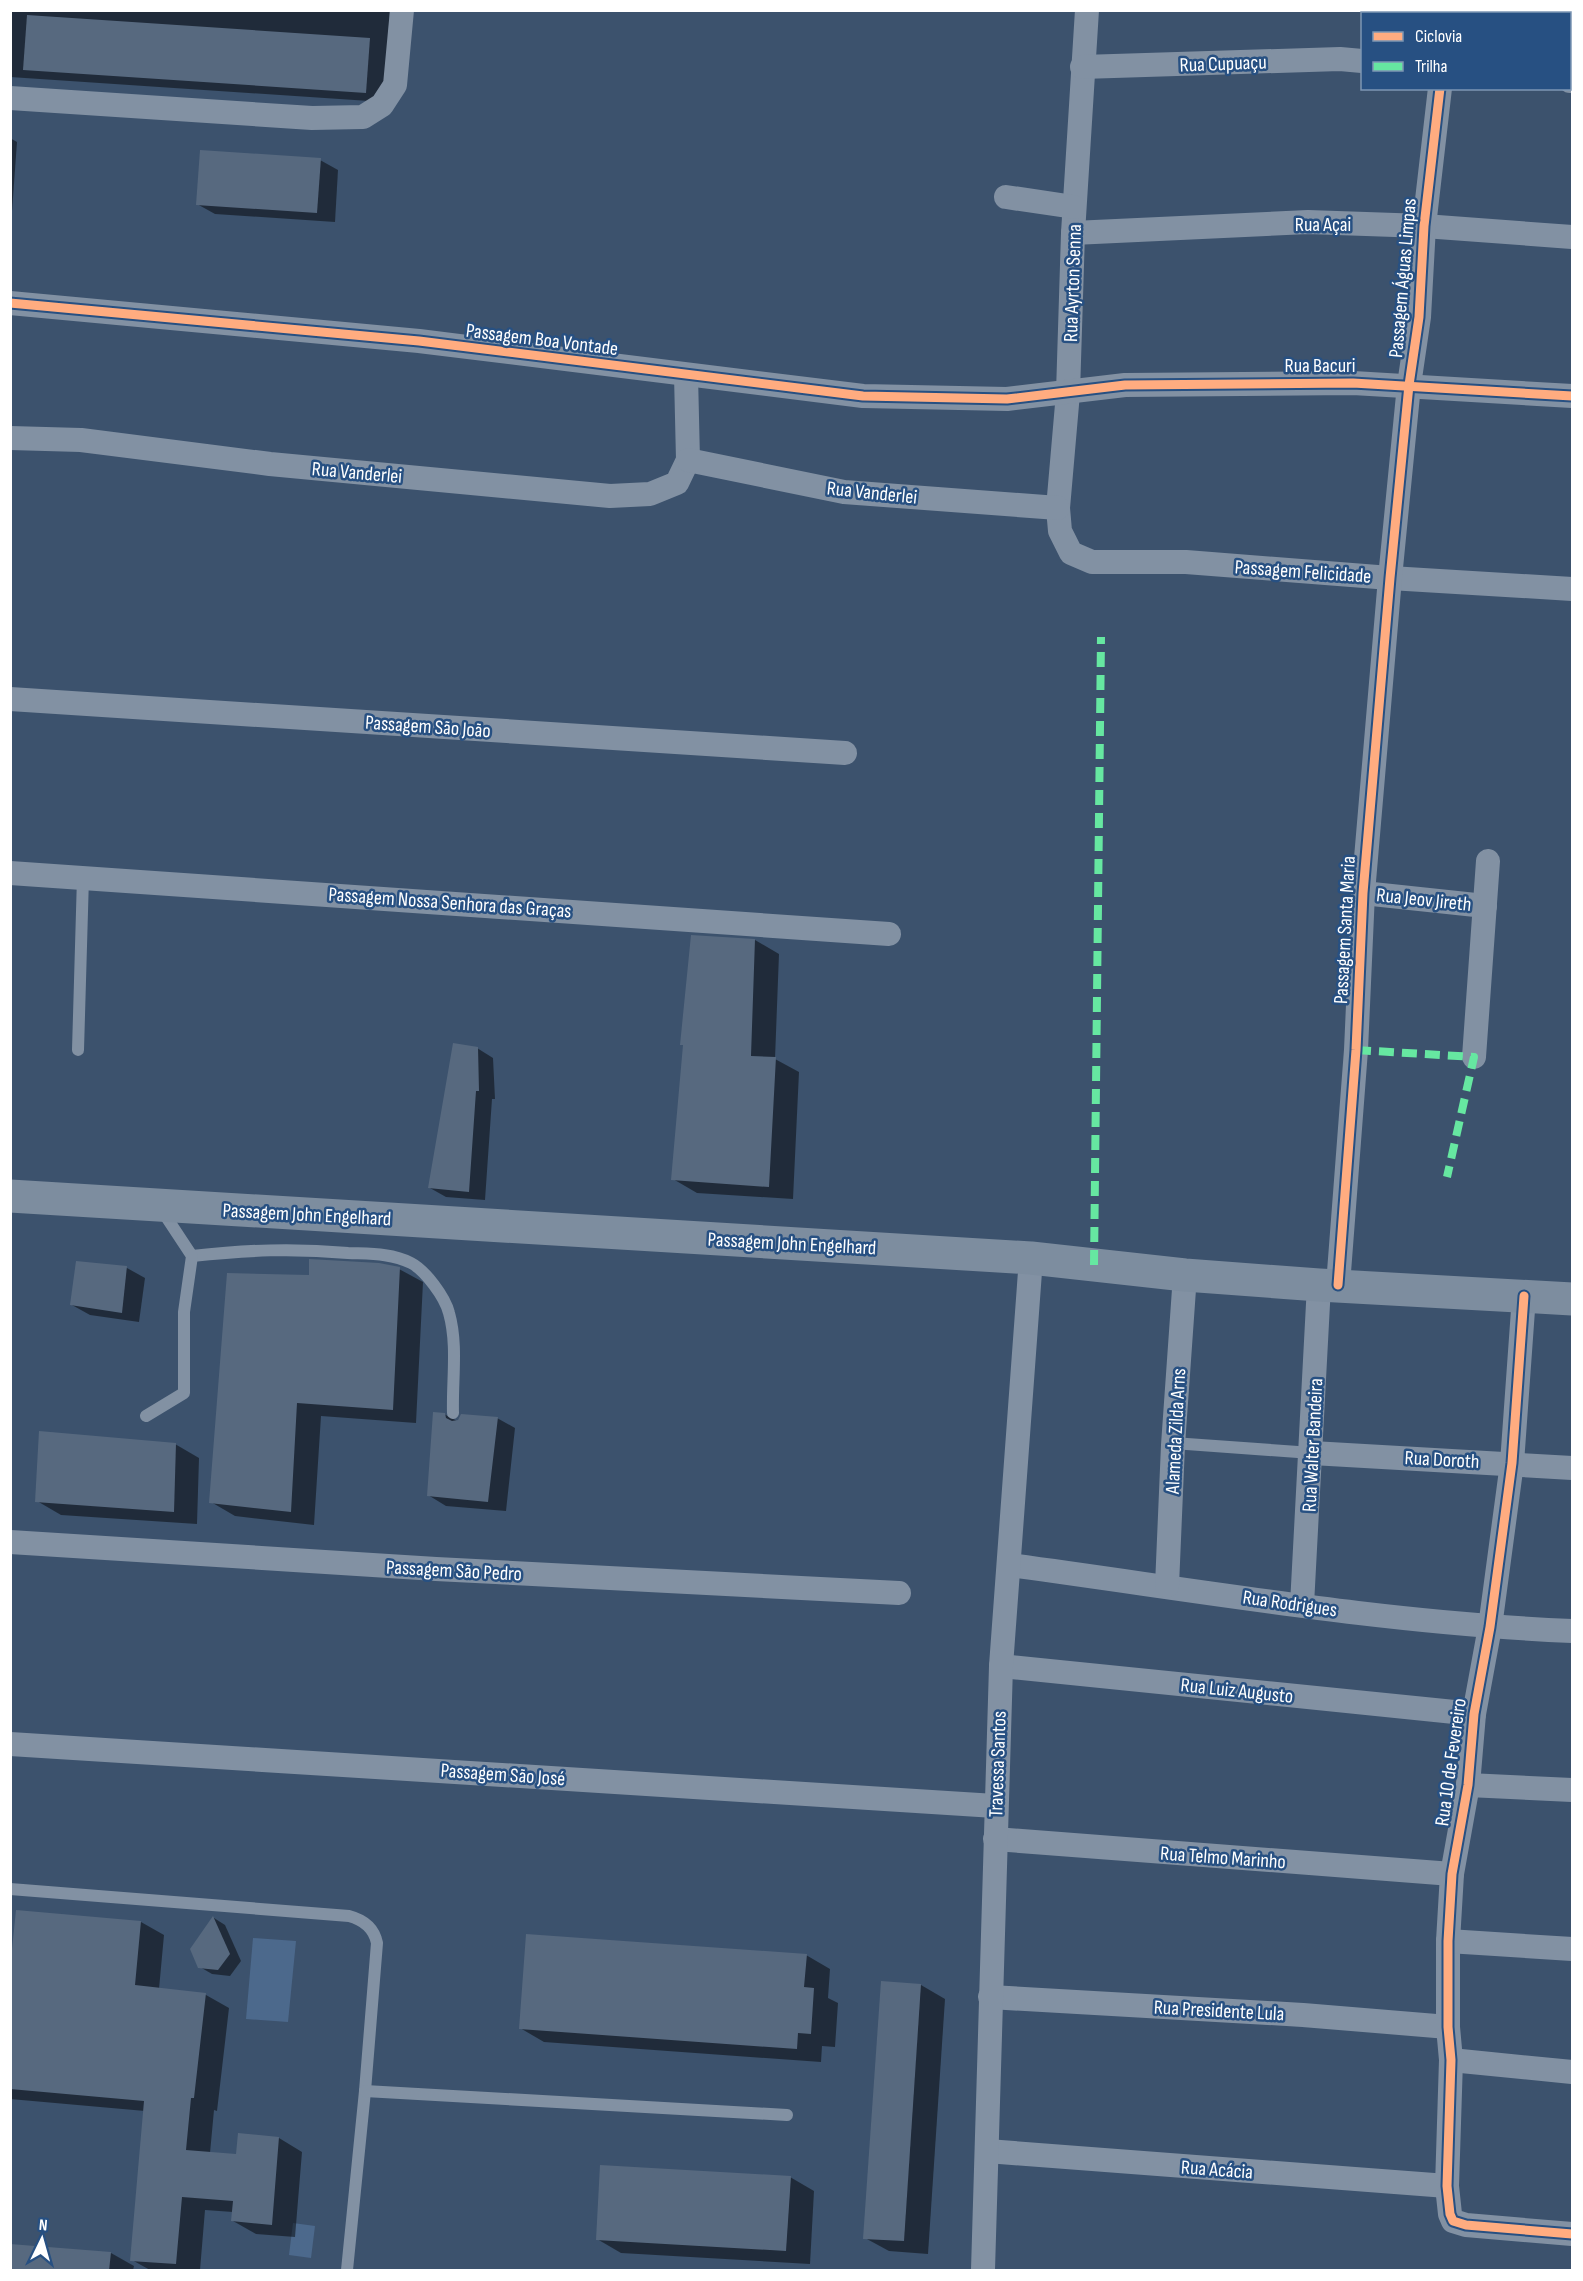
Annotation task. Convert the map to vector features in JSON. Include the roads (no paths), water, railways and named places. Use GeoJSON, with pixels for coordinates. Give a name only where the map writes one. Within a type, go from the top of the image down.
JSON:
{"type":"FeatureCollection","features":[{"type":"Feature","properties":{"kind":"main road","name":"Passagem John Engelhard"},"geometry":{"type":"LineString","coordinates":[[10,1196],[1032,1258],[1185,1275],[1572,1299]]}},
{"type":"Feature","properties":{"kind":"street"},"geometry":{"type":"LineString","coordinates":[[10,98],[312,118],[363,117],[382,105],[395,85],[402,10]]}},
{"type":"Feature","properties":{"kind":"street","name":"Rua Ayrton Senna"},"geometry":{"type":"LineString","coordinates":[[1071,553],[1060,531],[1058,508],[1068,393],[1074,207],[1087,10]]}},
{"type":"Feature","properties":{"kind":"street","name":"Rua Cupuaçu"},"geometry":{"type":"LineString","coordinates":[[1082,67],[1340,59],[1361,61]]}},
{"type":"Feature","properties":{"kind":"street","name":"Passagem Águas Limpas"},"geometry":{"type":"LineString","coordinates":[[1390,578],[1409,385],[1419,317],[1424,226],[1440,90]]}},
{"type":"Feature","properties":{"kind":"street"},"geometry":{"type":"LineString","coordinates":[[1006,197],[1074,207]]}},
{"type":"Feature","properties":{"kind":"street","name":"Rua Açai"},"geometry":{"type":"LineString","coordinates":[[1073,233],[1308,222],[1424,226],[1572,237]]}},
{"type":"Feature","properties":{"kind":"street","name":"Passagem Boa Vontade"},"geometry":{"type":"LineString","coordinates":[[10,303],[419,341],[863,396],[1007,399],[1068,393]]}},
{"type":"Feature","properties":{"kind":"street"},"geometry":{"type":"LineString","coordinates":[[686,375],[687,460]]}},
{"type":"Feature","properties":{"kind":"street","name":"Rua Bacuri"},"geometry":{"type":"LineString","coordinates":[[1068,393],[1125,385],[1353,383],[1572,396]]}},
{"type":"Feature","properties":{"kind":"street","name":"Rua Vanderlei"},"geometry":{"type":"LineString","coordinates":[[10,438],[81,440],[270,464],[610,496],[650,494],[677,483],[687,460],[844,492],[1058,508]]}},
{"type":"Feature","properties":{"kind":"street","name":"Passagem Felicidade"},"geometry":{"type":"LineString","coordinates":[[1071,553],[1092,562],[1186,562],[1572,589]]}},
{"type":"Feature","properties":{"kind":"street","name":"Passagem Santa Maria"},"geometry":{"type":"LineString","coordinates":[[1329,1285],[1355,1062],[1364,893],[1390,578]]}},
{"type":"Feature","properties":{"kind":"street","name":"Passagem São João"},"geometry":{"type":"LineString","coordinates":[[10,699],[846,753]]}},
{"type":"Feature","properties":{"kind":"street"},"geometry":{"type":"LineString","coordinates":[[1474,1057],[1488,861]]}},
{"type":"Feature","properties":{"kind":"street","name":"Passagem Nossa Senhora das Graças"},"geometry":{"type":"LineString","coordinates":[[10,873],[889,934]]}},
{"type":"Feature","properties":{"kind":"street","name":"Rua Jeov Jireth"},"geometry":{"type":"LineString","coordinates":[[1364,893],[1485,906]]}},
{"type":"Feature","properties":{"kind":"street","name":"Travessa Santos"},"geometry":{"type":"LineString","coordinates":[[983,2271],[1000,1666],[1032,1258]]}},
{"type":"Feature","properties":{"kind":"street","name":"Alameda Zilda Arns"},"geometry":{"type":"LineString","coordinates":[[1167,1586],[1173,1443],[1185,1275]]}},
{"type":"Feature","properties":{"kind":"street","name":"Rua Walter Bandeira"},"geometry":{"type":"LineString","coordinates":[[1302,1605],[1312,1453],[1329,1285]]}},
{"type":"Feature","properties":{"kind":"street","name":"Rua 10 de Fevereiro"},"geometry":{"type":"LineString","coordinates":[[1524,1296],[1512,1463],[1490,1628],[1474,1714],[1467,1785],[1452,1874],[1448,1941],[1448,2027],[1451,2060],[1447,2186],[1453,2221],[1466,2225],[1572,2234]]}},
{"type":"Feature","properties":{"kind":"street","name":"Rua Doroth"},"geometry":{"type":"LineString","coordinates":[[1312,1453],[1572,1468]]}},
{"type":"Feature","properties":{"kind":"street","name":"Passagem São Pedro"},"geometry":{"type":"LineString","coordinates":[[10,1542],[436,1569],[899,1593]]}},
{"type":"Feature","properties":{"kind":"street","name":"Rua Rodrigues"},"geometry":{"type":"LineString","coordinates":[[1009,1565],[1490,1628],[1572,1631]]}},
{"type":"Feature","properties":{"kind":"street","name":"Rua Luiz Augusto"},"geometry":{"type":"LineString","coordinates":[[1000,1666],[1474,1714]]}},
{"type":"Feature","properties":{"kind":"street","name":"Passagem São José"},"geometry":{"type":"LineString","coordinates":[[10,1744],[995,1806]]}},
{"type":"Feature","properties":{"kind":"street"},"geometry":{"type":"LineString","coordinates":[[1467,1785],[1572,1790]]}},
{"type":"Feature","properties":{"kind":"street","name":"Rua Telmo Marinho"},"geometry":{"type":"LineString","coordinates":[[995,1839],[1452,1874]]}},
{"type":"Feature","properties":{"kind":"street"},"geometry":{"type":"LineString","coordinates":[[1448,1941],[1572,1949]]}},
{"type":"Feature","properties":{"kind":"street","name":"Rua Presidente Lula"},"geometry":{"type":"LineString","coordinates":[[990,1997],[1303,2015],[1448,2027]]}},
{"type":"Feature","properties":{"kind":"street"},"geometry":{"type":"LineString","coordinates":[[1451,2060],[1572,2072]]}},
{"type":"Feature","properties":{"kind":"street","name":"Rua Acácia"},"geometry":{"type":"LineString","coordinates":[[987,2151],[1447,2186]]}},
{"type":"Feature","properties":{"kind":"lane"},"geometry":{"type":"LineString","coordinates":[[78,1050],[83,877]]}},
{"type":"Feature","properties":{"kind":"lane"},"geometry":{"type":"LineString","coordinates":[[146,1416],[184,1393],[184,1312],[192,1256],[159,1205]]}},
{"type":"Feature","properties":{"kind":"lane"},"geometry":{"type":"LineString","coordinates":[[192,1256],[251,1250],[306,1249],[391,1255],[414,1264],[433,1282],[449,1310],[454,1339],[453,1413]]}},
{"type":"Feature","properties":{"kind":"lane"},"geometry":{"type":"LineString","coordinates":[[1173,1443],[1312,1453]]}},
{"type":"Feature","properties":{"kind":"lane"},"geometry":{"type":"LineString","coordinates":[[10,1889],[350,1916],[363,1921],[373,1931],[377,1943],[347,2271]]}},
{"type":"Feature","properties":{"kind":"lane"},"geometry":{"type":"LineString","coordinates":[[365,2091],[787,2115]]}},
{"type":"Feature","properties":{"kind":"water"},"geometry":{"type":"Polygon","coordinates":[[[253,1938],[296,1941],[288,2022],[246,2019],[253,1938]]]}},
{"type":"Feature","properties":{"kind":"water"},"geometry":{"type":"Polygon","coordinates":[[[293,2223],[315,2226],[311,2258],[289,2255],[293,2223]]]}}]}
